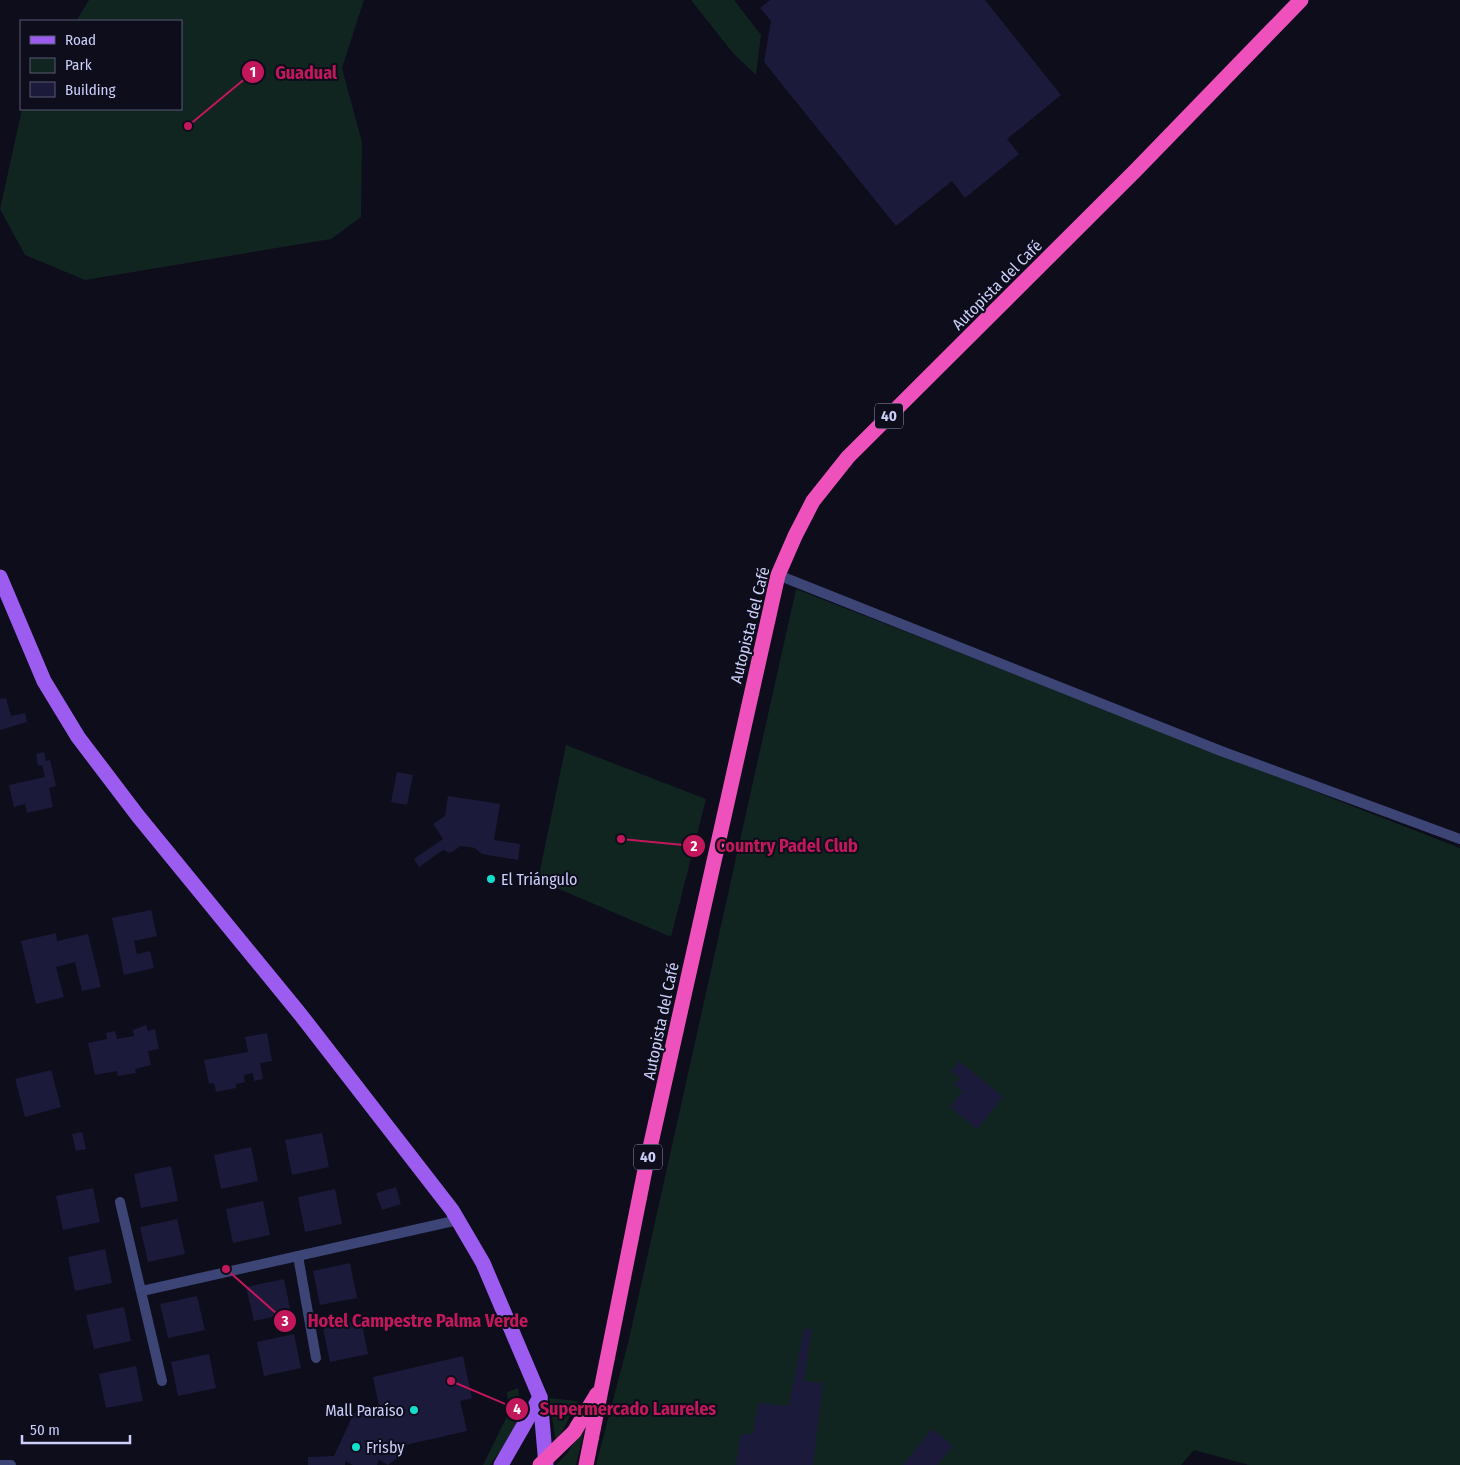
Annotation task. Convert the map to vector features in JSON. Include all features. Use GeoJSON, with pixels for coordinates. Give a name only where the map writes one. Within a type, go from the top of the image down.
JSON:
{"type":"FeatureCollection","features":[{"type":"Feature","properties":{"kind":"highway","name":"Autopista del Café"},"geometry":{"type":"LineString","coordinates":[[586,1465],[645,1170],[778,575],[795,536],[814,501],[848,457],[1135,171],[1301,0]]}},
{"type":"Feature","properties":{"kind":"highway","name":"Autopista del Café"},"geometry":{"type":"LineString","coordinates":[[544,1464],[574,1432],[595,1398],[608,1359]]}},
{"type":"Feature","properties":{"kind":"main road"},"geometry":{"type":"LineString","coordinates":[[0,577],[44,680],[78,737],[138,816],[300,1014],[458,1220],[483,1263],[540,1397],[544,1464]]}},
{"type":"Feature","properties":{"kind":"main road"},"geometry":{"type":"LineString","coordinates":[[501,1465],[540,1397]]}},
{"type":"Feature","properties":{"kind":"street"},"geometry":{"type":"LineString","coordinates":[[778,575],[1221,751],[1460,840]]}},
{"type":"Feature","properties":{"kind":"street"},"geometry":{"type":"LineString","coordinates":[[120,1202],[162,1381]]}},
{"type":"Feature","properties":{"kind":"street"},"geometry":{"type":"LineString","coordinates":[[142,1291],[458,1220]]}},
{"type":"Feature","properties":{"kind":"street"},"geometry":{"type":"LineString","coordinates":[[298,1256],[316,1358]]}},
{"type":"Feature","properties":{"kind":"street"},"geometry":{"type":"LineString","coordinates":[[0,1465],[11,1465]]}},
{"type":"Feature","properties":{"kind":"green space"},"geometry":{"type":"Polygon","coordinates":[[[89,0],[364,0],[342,68],[362,142],[361,217],[331,239],[85,280],[25,255],[0,209],[22,110],[182,110],[182,20],[77,20],[89,0]]]}},
{"type":"Feature","properties":{"kind":"green space"},"geometry":{"type":"Polygon","coordinates":[[[691,0],[734,0],[761,35],[756,75],[733,53],[691,0]]]}},
{"type":"Feature","properties":{"kind":"green space"},"geometry":{"type":"Polygon","coordinates":[[[796,589],[1460,848],[1460,1465],[1249,1465],[1194,1450],[1181,1465],[596,1465],[628,1343],[796,589]]]}},
{"type":"Feature","properties":{"kind":"green space"},"geometry":{"type":"Polygon","coordinates":[[[566,745],[706,799],[671,937],[538,880],[566,745]]]}},
{"type":"Feature","properties":{"kind":"green space"},"geometry":{"type":"Polygon","coordinates":[[[518,1388],[519,1410],[513,1430],[490,1465],[483,1465],[509,1412],[507,1392],[518,1388]]]}},
{"type":"Feature","properties":{"kind":"green space"},"geometry":{"type":"Polygon","coordinates":[[[549,1398],[578,1401],[556,1443],[549,1398]]]}},
{"type":"Feature","properties":{"kind":"green space"},"geometry":{"type":"Polygon","coordinates":[[[586,1422],[576,1465],[556,1465],[568,1452],[586,1422]]]}},
{"type":"Feature","properties":{"kind":"building"},"geometry":{"type":"Polygon","coordinates":[[[770,0],[985,0],[1061,95],[1007,139],[1019,154],[965,198],[952,181],[896,226],[764,62],[771,21],[760,8],[770,0]]]}},
{"type":"Feature","properties":{"kind":"building"},"geometry":{"type":"Polygon","coordinates":[[[6,698],[11,716],[25,713],[27,722],[0,730],[0,699],[6,698]]]}},
{"type":"Feature","properties":{"kind":"building"},"geometry":{"type":"Polygon","coordinates":[[[44,752],[46,761],[50,760],[56,786],[49,788],[53,807],[27,813],[25,804],[14,807],[9,785],[45,777],[42,765],[38,766],[36,754],[44,752]]]}},
{"type":"Feature","properties":{"kind":"building"},"geometry":{"type":"Polygon","coordinates":[[[397,772],[413,775],[407,805],[391,802],[397,772]]]}},
{"type":"Feature","properties":{"kind":"building"},"geometry":{"type":"Polygon","coordinates":[[[448,796],[500,804],[494,840],[520,844],[518,860],[482,854],[475,848],[461,846],[450,853],[443,850],[419,867],[414,859],[443,839],[433,824],[445,816],[448,796]]]}},
{"type":"Feature","properties":{"kind":"building"},"geometry":{"type":"Polygon","coordinates":[[[151,910],[157,936],[134,941],[137,954],[150,951],[154,968],[124,975],[112,918],[151,910]]]}},
{"type":"Feature","properties":{"kind":"building"},"geometry":{"type":"Polygon","coordinates":[[[56,933],[57,941],[88,934],[101,987],[82,991],[75,962],[56,967],[64,997],[36,1004],[21,941],[56,933]]]}},
{"type":"Feature","properties":{"kind":"building"},"geometry":{"type":"Polygon","coordinates":[[[146,1025],[148,1031],[155,1029],[159,1049],[148,1051],[151,1065],[135,1069],[136,1073],[118,1076],[117,1071],[95,1075],[88,1043],[107,1039],[106,1033],[115,1031],[117,1039],[134,1036],[133,1030],[146,1025]]]}},
{"type":"Feature","properties":{"kind":"building"},"geometry":{"type":"Polygon","coordinates":[[[267,1033],[272,1061],[260,1063],[263,1079],[254,1081],[253,1073],[244,1075],[245,1082],[236,1084],[236,1088],[216,1092],[214,1083],[209,1084],[204,1060],[248,1052],[245,1037],[267,1033]]]}},
{"type":"Feature","properties":{"kind":"building"},"geometry":{"type":"Polygon","coordinates":[[[959,1061],[1003,1097],[977,1129],[950,1107],[963,1091],[954,1085],[960,1078],[951,1071],[959,1061]]]}},
{"type":"Feature","properties":{"kind":"building"},"geometry":{"type":"Polygon","coordinates":[[[51,1070],[61,1107],[25,1117],[15,1079],[51,1070]]]}},
{"type":"Feature","properties":{"kind":"building"},"geometry":{"type":"Polygon","coordinates":[[[82,1132],[86,1149],[76,1151],[72,1134],[82,1132]]]}},
{"type":"Feature","properties":{"kind":"building"},"geometry":{"type":"Polygon","coordinates":[[[322,1133],[329,1167],[292,1175],[285,1140],[322,1133]]]}},
{"type":"Feature","properties":{"kind":"building"},"geometry":{"type":"Polygon","coordinates":[[[251,1147],[258,1181],[221,1189],[214,1155],[251,1147]]]}},
{"type":"Feature","properties":{"kind":"building"},"geometry":{"type":"Polygon","coordinates":[[[171,1166],[178,1201],[141,1208],[134,1174],[171,1166]]]}},
{"type":"Feature","properties":{"kind":"building"},"geometry":{"type":"Polygon","coordinates":[[[396,1187],[401,1204],[382,1210],[376,1193],[396,1187]]]}},
{"type":"Feature","properties":{"kind":"building"},"geometry":{"type":"Polygon","coordinates":[[[93,1188],[100,1222],[63,1230],[56,1196],[93,1188]]]}},
{"type":"Feature","properties":{"kind":"building"},"geometry":{"type":"Polygon","coordinates":[[[335,1189],[342,1224],[305,1232],[298,1197],[335,1189]]]}},
{"type":"Feature","properties":{"kind":"building"},"geometry":{"type":"Polygon","coordinates":[[[263,1201],[270,1235],[233,1243],[226,1209],[263,1201]]]}},
{"type":"Feature","properties":{"kind":"building"},"geometry":{"type":"Polygon","coordinates":[[[177,1219],[185,1254],[148,1262],[140,1227],[177,1219]]]}},
{"type":"Feature","properties":{"kind":"building"},"geometry":{"type":"Polygon","coordinates":[[[105,1249],[112,1283],[75,1291],[68,1257],[105,1249]]]}},
{"type":"Feature","properties":{"kind":"building"},"geometry":{"type":"Polygon","coordinates":[[[350,1263],[357,1298],[320,1305],[313,1271],[350,1263]]]}},
{"type":"Feature","properties":{"kind":"building"},"geometry":{"type":"Polygon","coordinates":[[[284,1279],[291,1313],[254,1321],[246,1287],[284,1279]]]}},
{"type":"Feature","properties":{"kind":"building"},"geometry":{"type":"Polygon","coordinates":[[[197,1296],[205,1330],[168,1338],[160,1304],[197,1296]]]}},
{"type":"Feature","properties":{"kind":"building"},"geometry":{"type":"Polygon","coordinates":[[[124,1307],[131,1341],[94,1349],[86,1315],[124,1307]]]}},
{"type":"Feature","properties":{"kind":"building"},"geometry":{"type":"Polygon","coordinates":[[[361,1320],[368,1354],[330,1362],[323,1328],[361,1320]]]}},
{"type":"Feature","properties":{"kind":"building"},"geometry":{"type":"Polygon","coordinates":[[[804,1329],[812,1329],[804,1381],[823,1383],[813,1465],[736,1465],[741,1434],[753,1434],[759,1403],[789,1406],[804,1329]]]}},
{"type":"Feature","properties":{"kind":"building"},"geometry":{"type":"Polygon","coordinates":[[[294,1334],[301,1368],[264,1376],[257,1342],[294,1334]]]}},
{"type":"Feature","properties":{"kind":"building"},"geometry":{"type":"Polygon","coordinates":[[[209,1354],[216,1388],[178,1396],[171,1362],[209,1354]]]}},
{"type":"Feature","properties":{"kind":"building","name":"Mall Paraíso"},"geometry":{"type":"Polygon","coordinates":[[[463,1356],[472,1398],[460,1401],[467,1431],[401,1446],[403,1453],[388,1465],[379,1460],[377,1465],[353,1465],[345,1461],[345,1465],[308,1465],[308,1457],[334,1456],[354,1413],[379,1407],[373,1377],[463,1356]]]}},
{"type":"Feature","properties":{"kind":"building"},"geometry":{"type":"Polygon","coordinates":[[[136,1366],[143,1401],[106,1408],[99,1374],[136,1366]]]}},
{"type":"Feature","properties":{"kind":"building"},"geometry":{"type":"Polygon","coordinates":[[[932,1429],[953,1446],[937,1465],[903,1465],[932,1429]]]}},
{"type":"Feature","properties":{"kind":"place","name":"Guadual"},"geometry":{"type":"Point","coordinates":[188,126]}},
{"type":"Feature","properties":{"kind":"place","name":"Country Padel Club"},"geometry":{"type":"Point","coordinates":[621,839]}},
{"type":"Feature","properties":{"kind":"place","name":"El Triángulo"},"geometry":{"type":"Point","coordinates":[491,879]}},
{"type":"Feature","properties":{"kind":"place","name":"Hotel Campestre Palma Verde"},"geometry":{"type":"Point","coordinates":[226,1269]}},
{"type":"Feature","properties":{"kind":"place","name":"Supermercado Laureles"},"geometry":{"type":"Point","coordinates":[451,1381]}},
{"type":"Feature","properties":{"kind":"place","name":"Mall Paraíso"},"geometry":{"type":"Point","coordinates":[414,1410]}},
{"type":"Feature","properties":{"kind":"place","name":"Frisby"},"geometry":{"type":"Point","coordinates":[356,1447]}}]}
